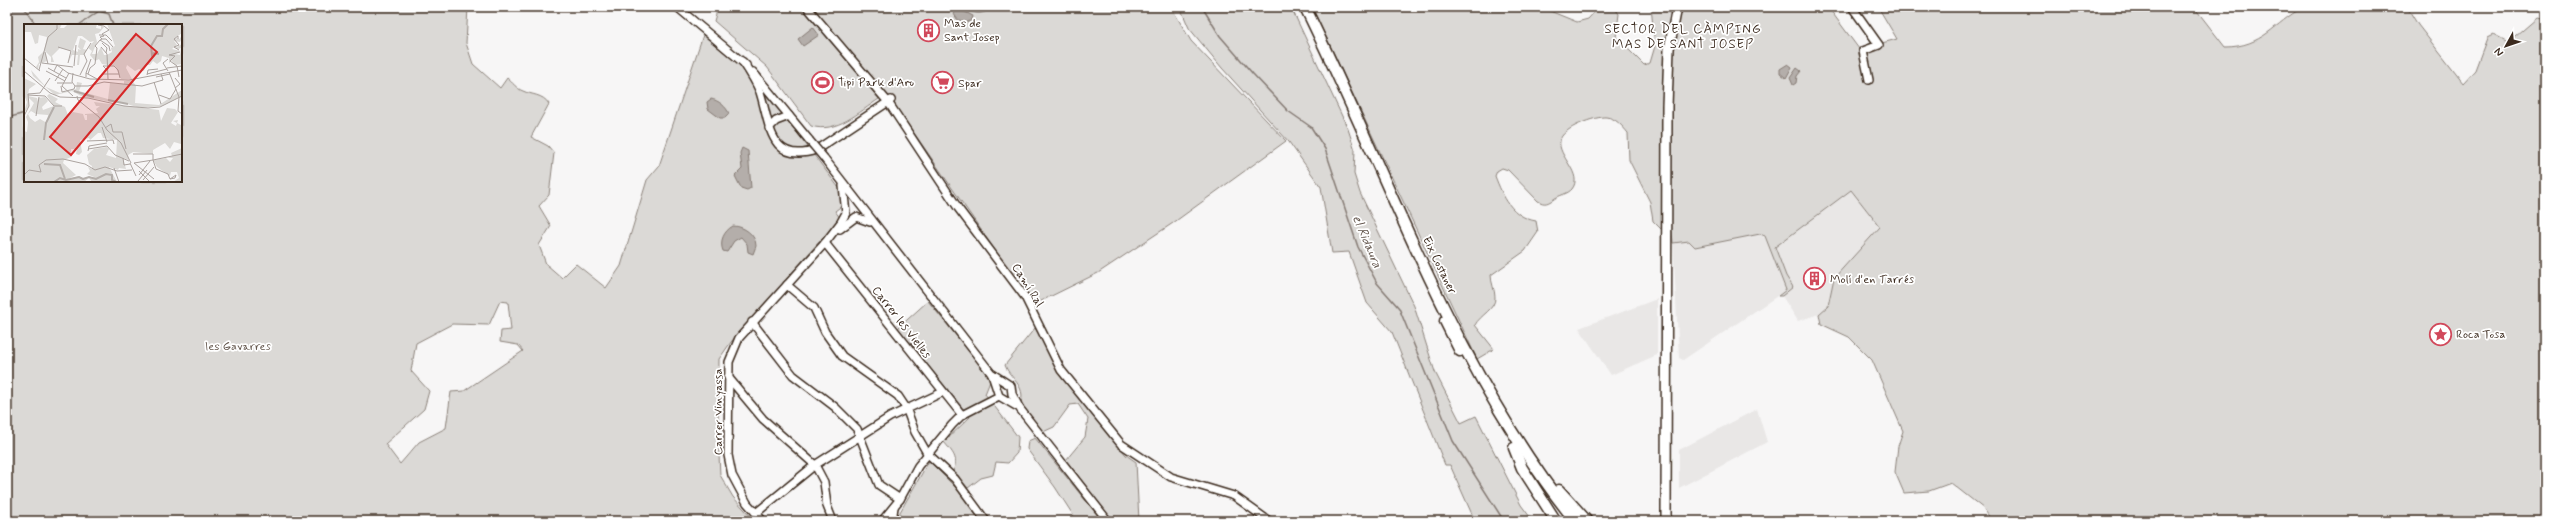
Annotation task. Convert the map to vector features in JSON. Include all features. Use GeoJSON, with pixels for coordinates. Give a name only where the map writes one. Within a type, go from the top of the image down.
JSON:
{"type":"FeatureCollection","features":[{"type":"Feature","properties":{"kind":"highway","name":"Eix Costaner"},"geometry":{"type":"LineString","coordinates":[[1300,7],[1452,336],[1516,446],[1566,521]]}},
{"type":"Feature","properties":{"kind":"highway","name":"Eix Costaner"},"geometry":{"type":"LineString","coordinates":[[1305,7],[1420,256],[1516,446],[1575,521]]}},
{"type":"Feature","properties":{"kind":"highway"},"geometry":{"type":"LineString","coordinates":[[1516,446],[1522,468],[1556,521]]}},
{"type":"Feature","properties":{"kind":"highway"},"geometry":{"type":"LineString","coordinates":[[1516,446],[1587,521]]}},
{"type":"Feature","properties":{"kind":"main road"},"geometry":{"type":"LineString","coordinates":[[1666,521],[1666,106],[1669,54],[1677,7]]}},
{"type":"Feature","properties":{"kind":"street"},"geometry":{"type":"LineString","coordinates":[[678,7],[743,62],[789,116],[824,158],[872,223],[991,373],[1000,385],[1005,396],[1020,409],[1108,521]]}},
{"type":"Feature","properties":{"kind":"street","name":"Camí Ral"},"geometry":{"type":"LineString","coordinates":[[807,7],[890,101],[958,208],[1025,297],[1061,370],[1121,444],[1172,477],[1234,496],[1269,521]]}},
{"type":"Feature","properties":{"kind":"street"},"geometry":{"type":"LineString","coordinates":[[1852,7],[1879,45],[1863,51],[1869,80]]}},
{"type":"Feature","properties":{"kind":"street"},"geometry":{"type":"LineString","coordinates":[[743,62],[759,91],[770,135],[780,147],[794,153],[804,154],[816,150],[890,101]]}},
{"type":"Feature","properties":{"kind":"street"},"geometry":{"type":"LineString","coordinates":[[769,128],[776,121],[789,116]]}},
{"type":"Feature","properties":{"kind":"street"},"geometry":{"type":"LineString","coordinates":[[842,184],[846,213]]}},
{"type":"Feature","properties":{"kind":"street"},"geometry":{"type":"LineString","coordinates":[[833,234],[846,213],[860,207]]}},
{"type":"Feature","properties":{"kind":"street"},"geometry":{"type":"LineString","coordinates":[[856,218],[860,207]]}},
{"type":"Feature","properties":{"kind":"street"},"geometry":{"type":"LineString","coordinates":[[833,234],[856,218],[864,218],[872,223]]}},
{"type":"Feature","properties":{"kind":"street","name":"Carrer Vinyassa"},"geometry":{"type":"LineString","coordinates":[[763,521],[739,492],[732,475],[728,455],[728,377],[732,350],[752,322],[833,234]]}},
{"type":"Feature","properties":{"kind":"street","name":"Carrer les Vielles"},"geometry":{"type":"LineString","coordinates":[[825,243],[962,415]]}},
{"type":"Feature","properties":{"kind":"street"},"geometry":{"type":"LineString","coordinates":[[787,285],[814,308],[825,332],[842,356],[888,387],[898,396],[906,408],[915,432],[927,454],[955,479],[986,521]]}},
{"type":"Feature","properties":{"kind":"street"},"geometry":{"type":"LineString","coordinates":[[752,322],[793,375],[835,407],[861,436],[870,464],[879,485],[900,499]]}},
{"type":"Feature","properties":{"kind":"street"},"geometry":{"type":"LineString","coordinates":[[728,377],[763,419],[815,464],[824,482],[827,506],[833,521]]}},
{"type":"Feature","properties":{"kind":"street"},"geometry":{"type":"LineString","coordinates":[[882,521],[900,499],[927,454],[962,415],[1005,396],[1011,386],[1000,385]]}},
{"type":"Feature","properties":{"kind":"street"},"geometry":{"type":"LineString","coordinates":[[756,513],[815,464],[906,408],[943,392]]}},
{"type":"Feature","properties":{"kind":"street"},"geometry":{"type":"LineString","coordinates":[[892,521],[894,507]]}},
{"type":"Feature","properties":{"kind":"shaded area"},"geometry":{"type":"Polygon","coordinates":[[[955,7],[973,16],[972,20],[966,23],[957,19],[954,14],[955,7]]]}},
{"type":"Feature","properties":{"kind":"shaded area"},"geometry":{"type":"Polygon","coordinates":[[[964,7],[993,7],[986,12],[975,13],[964,7]]]}},
{"type":"Feature","properties":{"kind":"shaded area"},"geometry":{"type":"Polygon","coordinates":[[[813,27],[819,35],[803,46],[798,39],[813,27]]]}},
{"type":"Feature","properties":{"kind":"shaded area"},"geometry":{"type":"Polygon","coordinates":[[[1788,64],[1792,67],[1786,78],[1780,73],[1780,69],[1788,64]]]}},
{"type":"Feature","properties":{"kind":"shaded area"},"geometry":{"type":"Polygon","coordinates":[[[1797,68],[1801,71],[1797,76],[1796,83],[1793,85],[1790,78],[1797,68]]]}},
{"type":"Feature","properties":{"kind":"shaded area"},"geometry":{"type":"Polygon","coordinates":[[[711,99],[724,106],[729,114],[725,118],[720,118],[708,109],[707,102],[711,99]]]}},
{"type":"Feature","properties":{"kind":"shaded area"},"geometry":{"type":"Polygon","coordinates":[[[742,148],[748,151],[751,188],[747,190],[741,188],[735,176],[742,169],[740,153],[742,148]]]}},
{"type":"Feature","properties":{"kind":"shaded area"},"geometry":{"type":"Polygon","coordinates":[[[1851,190],[1880,227],[1834,278],[1828,306],[1819,314],[1798,321],[1782,296],[1792,287],[1786,276],[1775,247],[1851,190]]]}},
{"type":"Feature","properties":{"kind":"shaded area"},"geometry":{"type":"Polygon","coordinates":[[[733,226],[745,229],[752,235],[756,246],[753,254],[748,252],[747,244],[741,237],[734,241],[727,252],[723,251],[723,237],[725,233],[733,226]]]}},
{"type":"Feature","properties":{"kind":"shaded area"},"geometry":{"type":"Polygon","coordinates":[[[1760,234],[1767,239],[1786,290],[1683,360],[1679,358],[1673,243],[1760,234]]]}},
{"type":"Feature","properties":{"kind":"shaded area"},"geometry":{"type":"Polygon","coordinates":[[[1657,299],[1657,355],[1611,375],[1579,328],[1657,299]]]}},
{"type":"Feature","properties":{"kind":"shaded area"},"geometry":{"type":"Polygon","coordinates":[[[1757,409],[1767,442],[1679,488],[1679,450],[1757,409]]]}},
{"type":"Feature","properties":{"kind":"green space"},"geometry":{"type":"Polygon","coordinates":[[[2335,6],[2407,7],[2418,25],[2463,83],[2475,70],[2487,38],[2493,35],[2508,43],[2537,18],[2545,20],[2545,521],[1992,521],[1984,509],[1951,483],[1929,491],[1904,493],[1895,472],[1898,446],[1903,431],[1872,360],[1849,337],[1821,324],[1819,314],[1828,306],[1834,278],[1880,227],[1851,190],[1775,247],[1786,276],[1793,287],[1782,296],[1778,296],[1786,290],[1765,236],[1760,234],[1695,247],[1689,241],[1673,243],[1672,231],[1661,229],[1653,221],[1650,202],[1629,160],[1628,133],[1616,121],[1606,117],[1595,118],[1572,127],[1562,136],[1560,147],[1573,171],[1575,183],[1570,191],[1550,202],[1545,203],[1538,201],[1508,170],[1502,168],[1497,171],[1495,176],[1505,198],[1515,211],[1528,219],[1536,221],[1538,232],[1525,251],[1491,275],[1495,301],[1475,325],[1494,349],[1477,359],[1312,7],[1540,7],[1577,22],[1588,19],[1599,7],[1614,7],[1619,14],[1616,37],[1644,65],[1650,63],[1655,46],[1651,7],[1828,7],[1859,49],[1897,39],[1878,7],[2194,7],[2225,47],[2238,46],[2259,39],[2302,8],[2335,6]]]}},
{"type":"Feature","properties":{"kind":"green space","name":"les Gavarres"},"geometry":{"type":"Polygon","coordinates":[[[7,7],[468,7],[466,43],[473,64],[500,88],[507,78],[521,90],[544,98],[549,104],[531,137],[548,146],[554,153],[549,195],[539,206],[551,226],[539,245],[546,264],[562,278],[576,264],[606,288],[621,266],[647,180],[659,166],[703,35],[741,66],[767,93],[842,192],[843,205],[835,211],[840,218],[731,342],[719,359],[718,435],[720,475],[733,497],[755,521],[7,521],[7,7]],[[500,301],[489,325],[452,324],[416,343],[411,371],[429,391],[424,409],[385,444],[400,464],[419,442],[446,428],[451,392],[464,391],[523,351],[518,345],[500,342],[501,331],[511,330],[508,302],[500,301]]]}},
{"type":"Feature","properties":{"kind":"green space","name":"Tipi Park d'Aro"},"geometry":{"type":"Polygon","coordinates":[[[718,7],[801,7],[879,99],[847,120],[838,124],[820,128],[811,126],[767,67],[714,21],[718,7]]]}},
{"type":"Feature","properties":{"kind":"green space"},"geometry":{"type":"Polygon","coordinates":[[[812,7],[1171,7],[1191,41],[1286,141],[1173,223],[1098,273],[1033,305],[887,94],[812,7]]]}},
{"type":"Feature","properties":{"kind":"green space"},"geometry":{"type":"Polygon","coordinates":[[[1180,7],[1291,7],[1348,129],[1355,150],[1354,174],[1360,193],[1414,306],[1435,372],[1461,423],[1476,416],[1521,505],[1533,521],[1475,521],[1450,465],[1445,465],[1392,332],[1367,303],[1349,252],[1332,253],[1321,187],[1289,142],[1222,68],[1189,28],[1180,7]]]}},
{"type":"Feature","properties":{"kind":"green space"},"geometry":{"type":"Polygon","coordinates":[[[928,301],[991,379],[985,394],[1018,437],[1017,453],[1008,463],[996,462],[993,475],[981,478],[968,488],[953,471],[955,459],[944,442],[970,417],[898,328],[928,301]]]}},
{"type":"Feature","properties":{"kind":"green space"},"geometry":{"type":"Polygon","coordinates":[[[1035,328],[1072,388],[1126,455],[1136,462],[1139,521],[1113,521],[1066,460],[1085,437],[1088,419],[1078,404],[1070,405],[1054,427],[1043,432],[1021,403],[1021,391],[1005,365],[1035,328]]]}},
{"type":"Feature","properties":{"kind":"green space"},"geometry":{"type":"Polygon","coordinates":[[[1035,438],[1102,521],[1077,521],[1055,487],[1027,449],[1028,441],[1035,438]]]}},
{"type":"Feature","properties":{"kind":"green space"},"geometry":{"type":"Polygon","coordinates":[[[929,461],[957,489],[980,521],[955,521],[952,517],[947,521],[899,521],[900,512],[929,461]]]}},
{"type":"Feature","properties":{"kind":"waterway"},"geometry":{"type":"LineString","coordinates":[[24,7],[35,24]]}},
{"type":"Feature","properties":{"kind":"waterway","name":"el Ridaura"},"geometry":{"type":"LineString","coordinates":[[1202,7],[1220,36],[1288,111],[1311,127],[1325,149],[1358,247],[1377,283],[1399,308],[1453,441],[1504,521]]}},
{"type":"Feature","properties":{"kind":"waterway"},"geometry":{"type":"LineString","coordinates":[[80,24],[99,11],[109,14],[113,24]]}},
{"type":"Feature","properties":{"kind":"waterway"},"geometry":{"type":"LineString","coordinates":[[7,118],[24,113]]}},
{"type":"Feature","properties":{"kind":"place","name":"Mas de Sant Josep"},"geometry":{"type":"Point","coordinates":[928,30]}},
{"type":"Feature","properties":{"kind":"place","name":"Tipi Park d'Aro"},"geometry":{"type":"Point","coordinates":[822,82]}},
{"type":"Feature","properties":{"kind":"place","name":"Spar"},"geometry":{"type":"Point","coordinates":[943,83]}},
{"type":"Feature","properties":{"kind":"place","name":"Molí d'en Tarrés"},"geometry":{"type":"Point","coordinates":[1815,279]}},
{"type":"Feature","properties":{"kind":"place","name":"Roca Tosa"},"geometry":{"type":"Point","coordinates":[2440,334]}},
{"type":"Feature","properties":{"kind":"district","name":"SECTOR DEL CÀMPING MAS DE SANT JOSEP"},"geometry":{"type":"Point","coordinates":[1683,36]}}]}
